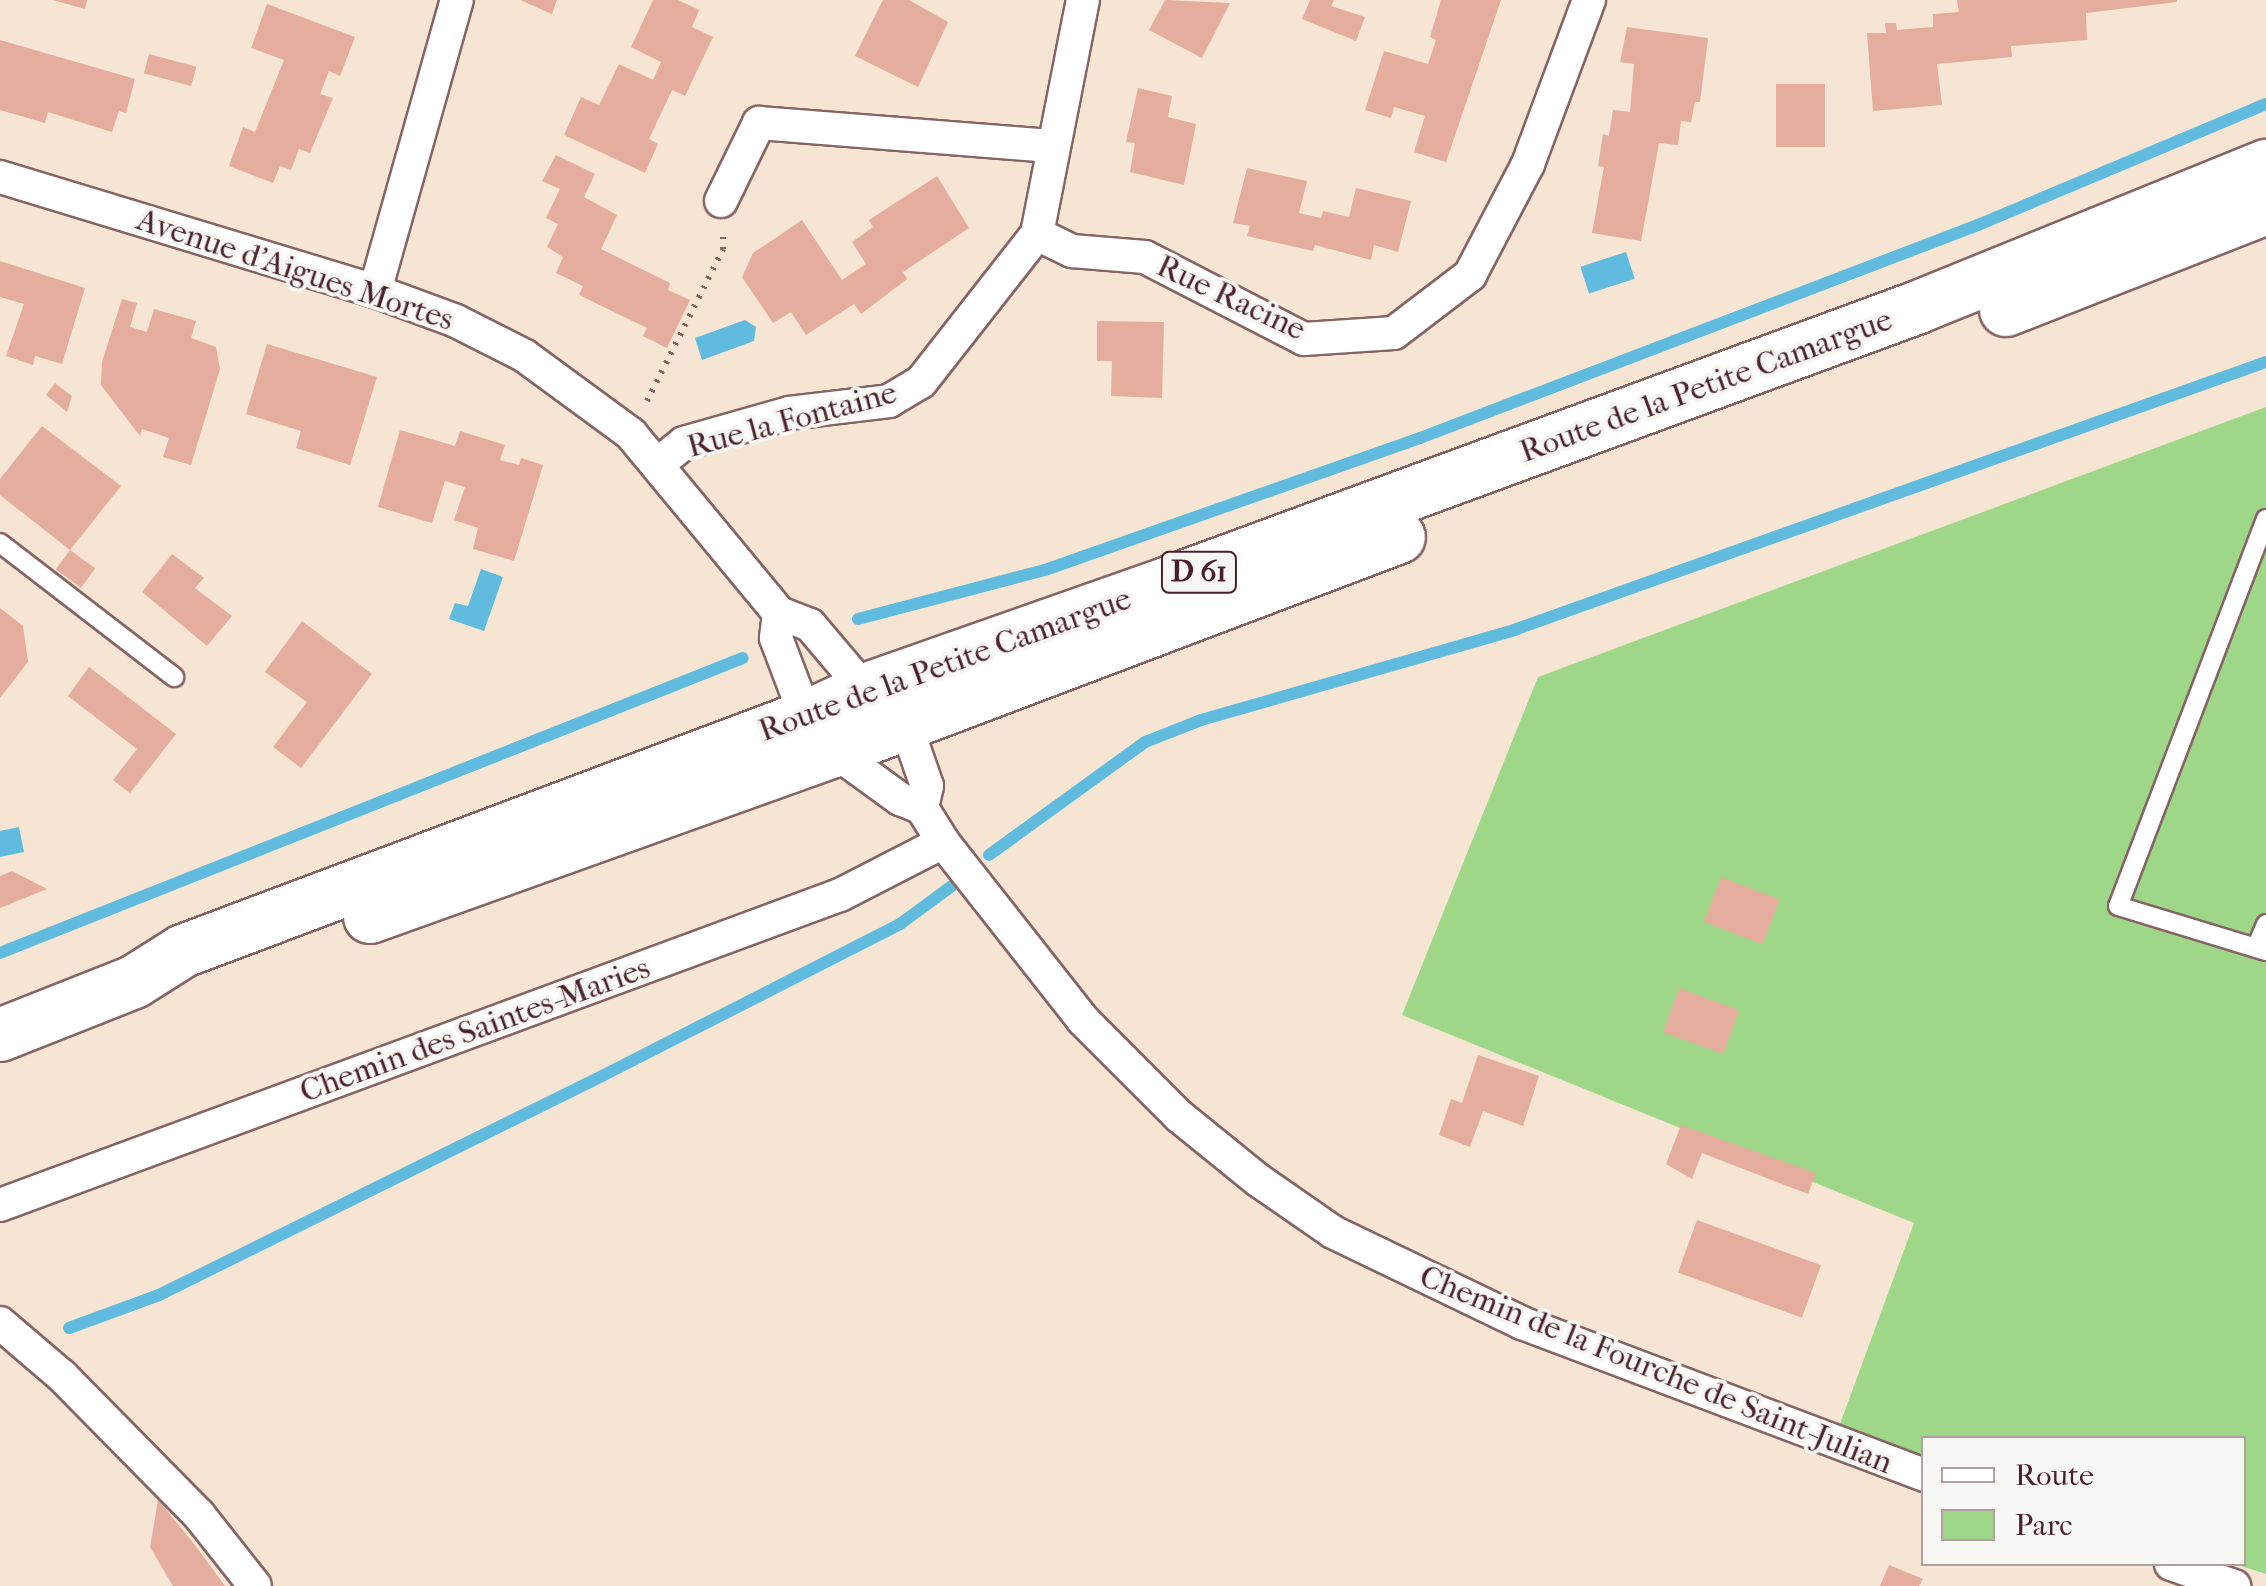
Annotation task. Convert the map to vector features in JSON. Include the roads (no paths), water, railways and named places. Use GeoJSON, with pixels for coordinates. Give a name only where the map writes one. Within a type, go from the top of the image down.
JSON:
{"type":"FeatureCollection","features":[{"type":"Feature","properties":{"kind":"main road","name":"Route de la Petite Camargue"},"geometry":{"type":"LineString","coordinates":[[0,1035],[134,982],[196,978],[820,734],[1171,582],[1916,308],[2266,166]]}},
{"type":"Feature","properties":{"kind":"main road","name":"Route de la Petite Camargue"},"geometry":{"type":"LineString","coordinates":[[881,707],[1933,338],[2266,208]]}},
{"type":"Feature","properties":{"kind":"street"},"geometry":{"type":"LineString","coordinates":[[375,291],[458,0]]}},
{"type":"Feature","properties":{"kind":"street","name":"Rue la Fontaine"},"geometry":{"type":"LineString","coordinates":[[658,464],[684,443],[789,414],[889,401],[922,382],[1037,234],[1083,0]]}},
{"type":"Feature","properties":{"kind":"street","name":"Rue Racine"},"geometry":{"type":"LineString","coordinates":[[1037,234],[1072,252],[1145,257],[1304,339],[1394,333],[1470,275],[1528,164],[1589,0]]}},
{"type":"Feature","properties":{"kind":"street"},"geometry":{"type":"LineString","coordinates":[[721,200],[758,123],[1052,146]]}},
{"type":"Feature","properties":{"kind":"street","name":"Avenue d'Aigues Mortes"},"geometry":{"type":"LineString","coordinates":[[0,177],[375,291],[456,321],[526,356],[631,434],[779,613],[810,624],[881,707]]}},
{"type":"Feature","properties":{"kind":"street"},"geometry":{"type":"LineString","coordinates":[[779,613],[776,638],[820,734]]}},
{"type":"Feature","properties":{"kind":"street","name":"Chemin de la Fourche de Saint-Julian"},"geometry":{"type":"LineString","coordinates":[[881,707],[909,734],[927,786],[922,808]]}},
{"type":"Feature","properties":{"kind":"street","name":"Chemin de la Fourche de Saint-Julian"},"geometry":{"type":"LineString","coordinates":[[820,734],[900,799],[922,808],[944,842],[1083,1020],[1179,1116],[1258,1180],[1333,1232],[1522,1323],[1921,1474]]}},
{"type":"Feature","properties":{"kind":"street","name":"Chemin des Saintes-Maries"},"geometry":{"type":"LineString","coordinates":[[0,1205],[840,895],[944,842]]}},
{"type":"Feature","properties":{"kind":"street"},"geometry":{"type":"LineString","coordinates":[[0,1323],[62,1376],[199,1514],[255,1586]]}},
{"type":"Feature","properties":{"kind":"street"},"geometry":{"type":"LineString","coordinates":[[2177,1566],[2234,1586]]}},
{"type":"Feature","properties":{"kind":"lane"},"geometry":{"type":"LineString","coordinates":[[2266,519],[2118,906],[2261,950],[2266,924]]}},
{"type":"Feature","properties":{"kind":"lane"},"geometry":{"type":"LineString","coordinates":[[0,543],[174,677]]}},
{"type":"Feature","properties":{"kind":"water"},"geometry":{"type":"Polygon","coordinates":[[[1626,252],[1635,279],[1589,293],[1580,267],[1626,252]]]}},
{"type":"Feature","properties":{"kind":"water"},"geometry":{"type":"Polygon","coordinates":[[[745,320],[756,327],[754,341],[702,360],[695,338],[745,320]]]}},
{"type":"Feature","properties":{"kind":"water"},"geometry":{"type":"Polygon","coordinates":[[[481,569],[503,577],[484,631],[449,619],[455,603],[468,606],[481,569]]]}},
{"type":"Feature","properties":{"kind":"water"},"geometry":{"type":"Polygon","coordinates":[[[19,827],[24,852],[0,857],[0,831],[19,827]]]}},
{"type":"Feature","properties":{"kind":"waterway"},"geometry":{"type":"LineString","coordinates":[[858,619],[1045,570],[1420,438],[1978,225],[2266,104]]}},
{"type":"Feature","properties":{"kind":"waterway"},"geometry":{"type":"LineString","coordinates":[[989,855],[1145,742],[1201,720],[1514,630],[2266,362]]}},
{"type":"Feature","properties":{"kind":"waterway"},"geometry":{"type":"LineString","coordinates":[[0,953],[743,658]]}},
{"type":"Feature","properties":{"kind":"waterway"},"geometry":{"type":"LineString","coordinates":[[69,1328],[159,1295],[602,1076],[900,924],[952,886]]}}]}
